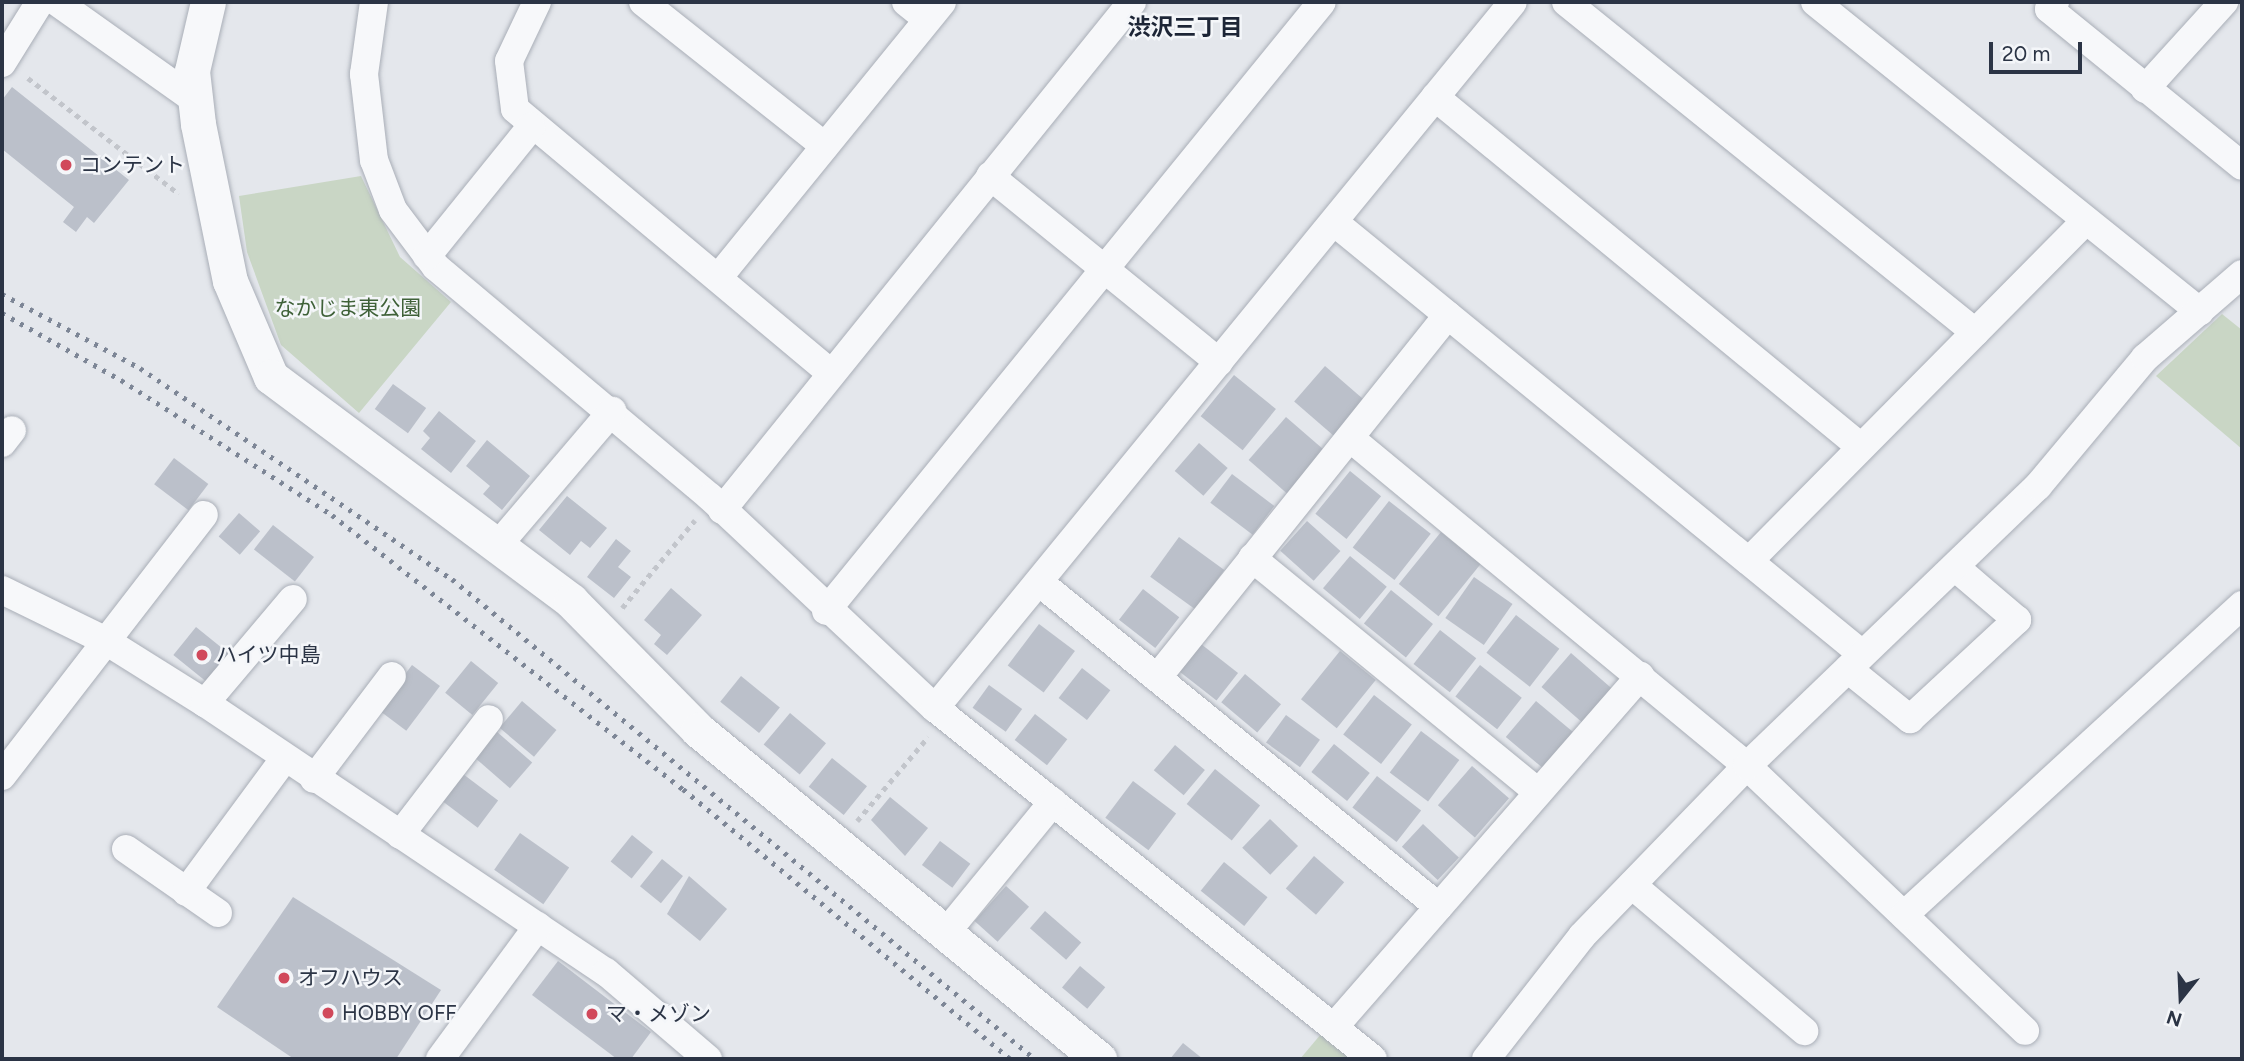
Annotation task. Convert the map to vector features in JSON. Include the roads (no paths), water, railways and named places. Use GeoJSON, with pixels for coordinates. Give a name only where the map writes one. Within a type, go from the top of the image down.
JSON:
{"type":"FeatureCollection","features":[{"type":"Feature","properties":{"kind":"street"},"geometry":{"type":"LineString","coordinates":[[3,62],[40,2]]}},
{"type":"Feature","properties":{"kind":"street"},"geometry":{"type":"LineString","coordinates":[[57,2],[195,100]]}},
{"type":"Feature","properties":{"kind":"street"},"geometry":{"type":"LineString","coordinates":[[208,2],[192,71],[195,100],[230,281],[271,377],[499,544],[602,633],[698,730],[944,936],[1099,1059]]}},
{"type":"Feature","properties":{"kind":"street"},"geometry":{"type":"LineString","coordinates":[[374,2],[364,74],[374,160],[393,209],[427,256],[612,411],[713,510],[941,712],[1373,1059]]}},
{"type":"Feature","properties":{"kind":"street"},"geometry":{"type":"LineString","coordinates":[[537,2],[509,61],[515,109],[531,127],[831,373]]}},
{"type":"Feature","properties":{"kind":"street"},"geometry":{"type":"LineString","coordinates":[[643,2],[825,146]]}},
{"type":"Feature","properties":{"kind":"street"},"geometry":{"type":"LineString","coordinates":[[713,510],[831,373],[1132,2]]}},
{"type":"Feature","properties":{"kind":"street"},"geometry":{"type":"LineString","coordinates":[[826,611],[1322,2]]}},
{"type":"Feature","properties":{"kind":"street"},"geometry":{"type":"LineString","coordinates":[[941,712],[1039,582],[1513,2]]}},
{"type":"Feature","properties":{"kind":"street"},"geometry":{"type":"LineString","coordinates":[[1566,2],[1975,332]]}},
{"type":"Feature","properties":{"kind":"street"},"geometry":{"type":"LineString","coordinates":[[2054,2],[2049,9],[2242,166]]}},
{"type":"Feature","properties":{"kind":"street"},"geometry":{"type":"LineString","coordinates":[[2145,89],[2224,2]]}},
{"type":"Feature","properties":{"kind":"street"},"geometry":{"type":"LineString","coordinates":[[1819,3],[2200,311]]}},
{"type":"Feature","properties":{"kind":"street"},"geometry":{"type":"LineString","coordinates":[[718,278],[825,146],[925,8]]}},
{"type":"Feature","properties":{"kind":"street"},"geometry":{"type":"LineString","coordinates":[[1435,97],[1861,447]]}},
{"type":"Feature","properties":{"kind":"street"},"geometry":{"type":"LineString","coordinates":[[427,256],[531,127]]}},
{"type":"Feature","properties":{"kind":"street"},"geometry":{"type":"LineString","coordinates":[[990,176],[1219,362]]}},
{"type":"Feature","properties":{"kind":"street"},"geometry":{"type":"LineString","coordinates":[[1749,561],[2086,220]]}},
{"type":"Feature","properties":{"kind":"street"},"geometry":{"type":"LineString","coordinates":[[1334,222],[1749,561],[1855,662],[1910,719],[2017,620],[1955,567]]}},
{"type":"Feature","properties":{"kind":"street"},"geometry":{"type":"LineString","coordinates":[[1486,1059],[1582,936],[1747,766],[2038,486],[2145,358],[2242,274]]}},
{"type":"Feature","properties":{"kind":"street"},"geometry":{"type":"LineString","coordinates":[[1157,678],[1448,315]]}},
{"type":"Feature","properties":{"kind":"street"},"geometry":{"type":"LineString","coordinates":[[499,544],[612,411]]}},
{"type":"Feature","properties":{"kind":"street"},"geometry":{"type":"LineString","coordinates":[[1350,438],[1747,766],[2025,1031]]}},
{"type":"Feature","properties":{"kind":"street"},"geometry":{"type":"LineString","coordinates":[[2,776],[204,515]]}},
{"type":"Feature","properties":{"kind":"street"},"geometry":{"type":"LineString","coordinates":[[1252,558],[1538,792]]}},
{"type":"Feature","properties":{"kind":"street"},"geometry":{"type":"LineString","coordinates":[[1039,582],[1438,907]]}},
{"type":"Feature","properties":{"kind":"street"},"geometry":{"type":"LineString","coordinates":[[2,590],[106,641],[205,704],[538,926],[674,1025],[708,1059]]}},
{"type":"Feature","properties":{"kind":"street"},"geometry":{"type":"LineString","coordinates":[[205,704],[293,599]]}},
{"type":"Feature","properties":{"kind":"street"},"geometry":{"type":"LineString","coordinates":[[1904,915],[2242,605]]}},
{"type":"Feature","properties":{"kind":"street"},"geometry":{"type":"LineString","coordinates":[[314,779],[392,676]]}},
{"type":"Feature","properties":{"kind":"street"},"geometry":{"type":"LineString","coordinates":[[1334,1027],[1640,676]]}},
{"type":"Feature","properties":{"kind":"street"},"geometry":{"type":"LineString","coordinates":[[400,835],[489,719]]}},
{"type":"Feature","properties":{"kind":"street"},"geometry":{"type":"LineString","coordinates":[[186,892],[284,759]]}},
{"type":"Feature","properties":{"kind":"street"},"geometry":{"type":"LineString","coordinates":[[944,936],[1053,802]]}},
{"type":"Feature","properties":{"kind":"street"},"geometry":{"type":"LineString","coordinates":[[126,849],[218,913]]}},
{"type":"Feature","properties":{"kind":"street"},"geometry":{"type":"LineString","coordinates":[[1632,885],[1804,1031]]}},
{"type":"Feature","properties":{"kind":"street"},"geometry":{"type":"LineString","coordinates":[[440,1059],[538,926]]}},
{"type":"Feature","properties":{"kind":"railway"},"geometry":{"type":"LineString","coordinates":[[2,294],[140,368],[452,579],[1035,1059]]}},
{"type":"Feature","properties":{"kind":"railway"},"geometry":{"type":"LineString","coordinates":[[2,313],[121,380],[332,515],[683,789],[1011,1059]]}},
{"type":"Feature","properties":{"kind":"place","name":"コンテント"},"geometry":{"type":"Point","coordinates":[66,165]}},
{"type":"Feature","properties":{"kind":"place","name":"ハイツ中島"},"geometry":{"type":"Point","coordinates":[202,655]}},
{"type":"Feature","properties":{"kind":"place","name":"オフハウス"},"geometry":{"type":"Point","coordinates":[284,978]}},
{"type":"Feature","properties":{"kind":"place","name":"HOBBY OFF"},"geometry":{"type":"Point","coordinates":[328,1013]}},
{"type":"Feature","properties":{"kind":"place","name":"マ・メゾン"},"geometry":{"type":"Point","coordinates":[592,1014]}},
{"type":"Feature","properties":{"kind":"district","name":"渋沢三丁目"},"geometry":{"type":"Point","coordinates":[1185,27]}},
{"type":"Feature","properties":{"kind":"park label","name":"なかじま東公園"},"geometry":{"type":"Point","coordinates":[348,308]}}]}
